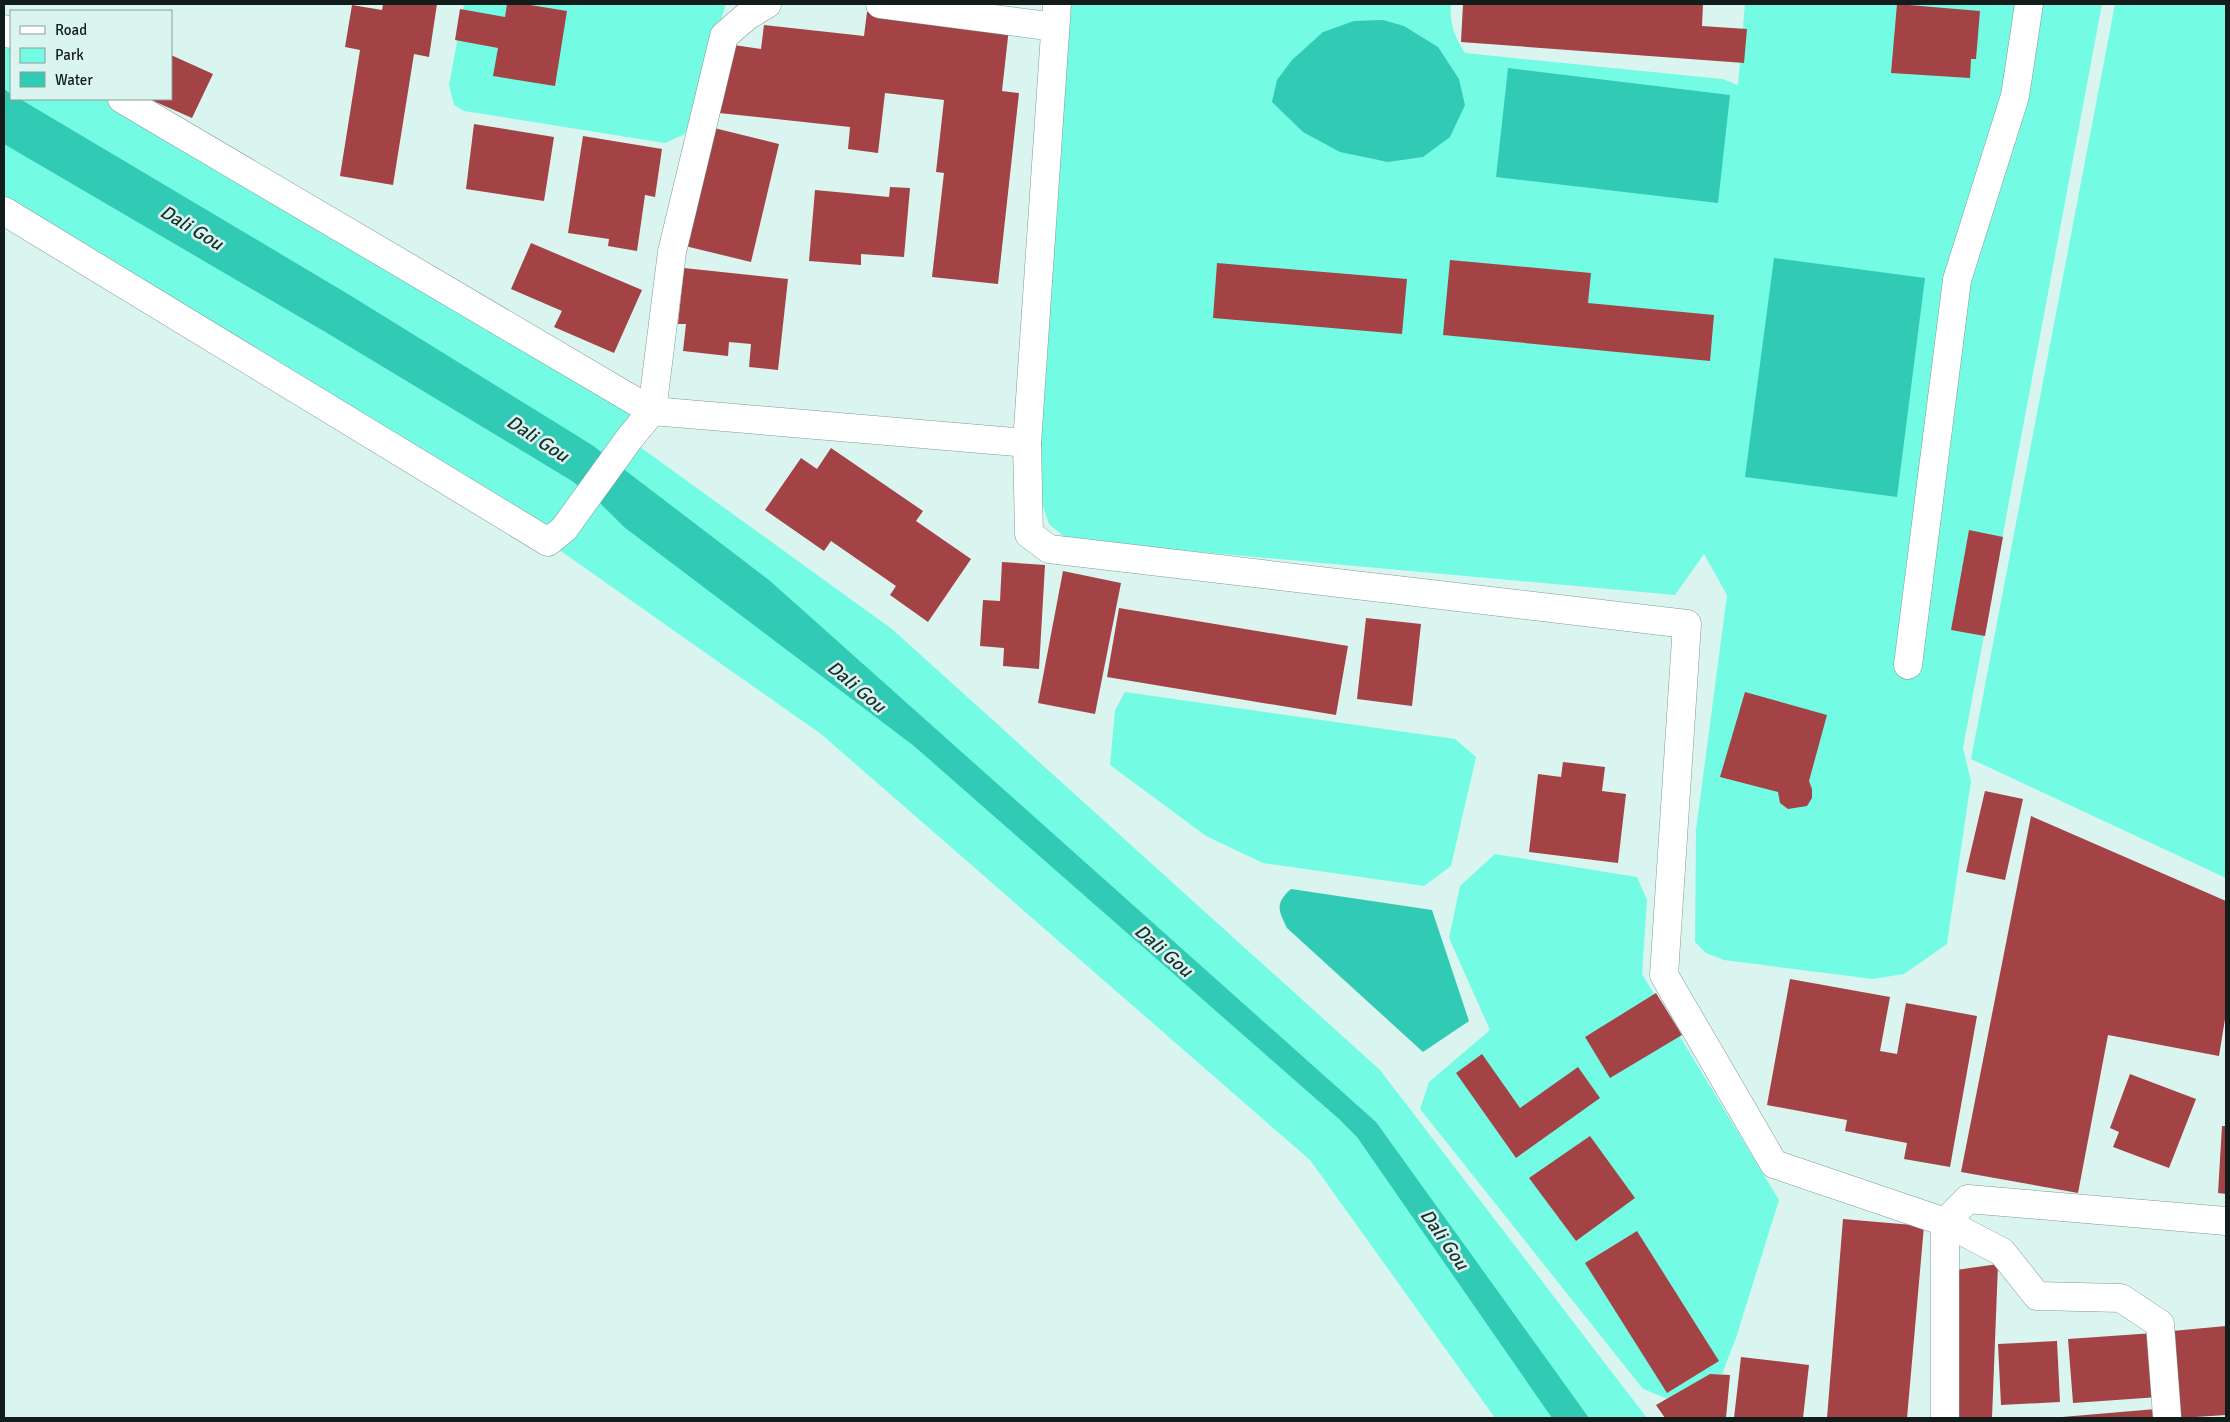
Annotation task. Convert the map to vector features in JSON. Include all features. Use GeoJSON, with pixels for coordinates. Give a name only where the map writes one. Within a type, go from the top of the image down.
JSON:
{"type":"FeatureCollection","features":[{"type":"Feature","properties":{"kind":"street"},"geometry":{"type":"LineString","coordinates":[[4,211],[548,542],[564,529],[629,439],[652,411],[672,252],[724,36],[747,16],[767,4]]}},
{"type":"Feature","properties":{"kind":"street"},"geometry":{"type":"LineString","coordinates":[[880,4],[1056,16],[1027,443],[1029,534],[1049,549],[1687,624],[1664,975],[1774,1164],[1944,1222],[2002,1252],[2037,1296],[2121,1298],[2160,1324],[2167,1416]]}},
{"type":"Feature","properties":{"kind":"street"},"geometry":{"type":"LineString","coordinates":[[1908,665],[1957,280],[2014,96],[2029,4]]}},
{"type":"Feature","properties":{"kind":"street"},"geometry":{"type":"LineString","coordinates":[[124,100],[652,411],[1027,443]]}},
{"type":"Feature","properties":{"kind":"street"},"geometry":{"type":"LineString","coordinates":[[1945,1418],[1944,1222],[1968,1199],[2226,1221]]}},
{"type":"Feature","properties":{"kind":"green space"},"geometry":{"type":"Polygon","coordinates":[[[464,4],[726,4],[685,134],[665,143],[464,111],[454,105],[449,85],[464,4]]]}},
{"type":"Feature","properties":{"kind":"green space"},"geometry":{"type":"Polygon","coordinates":[[[1068,4],[1451,4],[1454,30],[1465,53],[1722,79],[1738,85],[1745,4],[2102,4],[1963,748],[1971,781],[1947,944],[1904,974],[1873,979],[1724,960],[1706,953],[1695,942],[1696,830],[1727,595],[1704,554],[1675,595],[1068,540],[1049,524],[1038,492],[1068,4]]]}},
{"type":"Feature","properties":{"kind":"green space"},"geometry":{"type":"Polygon","coordinates":[[[2115,4],[2226,4],[2226,878],[1971,759],[2115,4]]]}},
{"type":"Feature","properties":{"kind":"green space"},"geometry":{"type":"Polygon","coordinates":[[[4,30],[10,33],[10,100],[123,100],[652,411],[629,439],[892,629],[1380,1070],[1647,1418],[1495,1418],[1310,1160],[821,734],[548,542],[4,211],[4,30]]]}},
{"type":"Feature","properties":{"kind":"green space"},"geometry":{"type":"Polygon","coordinates":[[[1125,692],[1455,739],[1476,757],[1451,866],[1424,886],[1263,863],[1206,836],[1110,765],[1115,710],[1125,692]]]}},
{"type":"Feature","properties":{"kind":"green space"},"geometry":{"type":"Polygon","coordinates":[[[1495,854],[1637,877],[1647,900],[1642,974],[1779,1200],[1736,1338],[1722,1374],[1710,1374],[1668,1399],[1643,1389],[1420,1109],[1429,1082],[1490,1030],[1449,938],[1460,886],[1495,854]]]}},
{"type":"Feature","properties":{"kind":"water"},"geometry":{"type":"Polygon","coordinates":[[[1383,20],[1404,26],[1438,47],[1459,79],[1465,105],[1450,137],[1423,157],[1388,162],[1340,152],[1303,132],[1272,102],[1277,80],[1292,60],[1323,32],[1354,21],[1383,20]]]}},
{"type":"Feature","properties":{"kind":"water"},"geometry":{"type":"Polygon","coordinates":[[[1508,68],[1730,95],[1718,203],[1496,177],[1508,68]]]}},
{"type":"Feature","properties":{"kind":"water","name":"Dali Gou"},"geometry":{"type":"Polygon","coordinates":[[[4,89],[10,93],[10,100],[22,100],[348,294],[592,445],[769,580],[1376,1122],[1589,1418],[1552,1418],[1357,1137],[1339,1119],[914,746],[624,527],[600,503],[572,481],[327,333],[4,144],[4,89]]]}},
{"type":"Feature","properties":{"kind":"water"},"geometry":{"type":"Polygon","coordinates":[[[1774,258],[1925,278],[1897,497],[1745,477],[1774,258]]]}},
{"type":"Feature","properties":{"kind":"water"},"geometry":{"type":"Polygon","coordinates":[[[1291,889],[1432,910],[1469,1021],[1423,1052],[1287,928],[1280,911],[1280,903],[1282,898],[1291,889]]]}},
{"type":"Feature","properties":{"kind":"building"},"geometry":{"type":"Polygon","coordinates":[[[383,4],[437,4],[429,57],[414,54],[393,185],[340,176],[360,50],[345,47],[352,5],[382,10],[383,4]]]}},
{"type":"Feature","properties":{"kind":"building"},"geometry":{"type":"Polygon","coordinates":[[[507,4],[524,4],[567,11],[555,86],[493,76],[498,48],[455,40],[460,9],[505,17],[507,4]]]}},
{"type":"Feature","properties":{"kind":"building"},"geometry":{"type":"Polygon","coordinates":[[[1463,4],[1703,4],[1702,26],[1747,29],[1744,63],[1461,42],[1463,4]]]}},
{"type":"Feature","properties":{"kind":"building"},"geometry":{"type":"Polygon","coordinates":[[[1897,4],[1980,11],[1976,59],[1971,59],[1970,78],[1891,73],[1897,4]]]}},
{"type":"Feature","properties":{"kind":"building"},"geometry":{"type":"Polygon","coordinates":[[[867,12],[1009,28],[1002,91],[1019,93],[998,284],[932,277],[944,173],[936,172],[944,100],[885,93],[878,153],[848,149],[850,127],[719,113],[727,44],[761,49],[764,25],[864,36],[867,12]]]}},
{"type":"Feature","properties":{"kind":"building"},"geometry":{"type":"Polygon","coordinates":[[[172,55],[213,74],[192,118],[151,100],[172,100],[172,55]]]}},
{"type":"Feature","properties":{"kind":"building"},"geometry":{"type":"Polygon","coordinates":[[[474,124],[554,137],[544,201],[466,189],[474,124]]]}},
{"type":"Feature","properties":{"kind":"building"},"geometry":{"type":"Polygon","coordinates":[[[710,127],[779,144],[751,262],[681,245],[710,127]]]}},
{"type":"Feature","properties":{"kind":"building"},"geometry":{"type":"Polygon","coordinates":[[[583,136],[662,149],[655,197],[645,195],[637,251],[608,246],[609,239],[568,233],[583,136]]]}},
{"type":"Feature","properties":{"kind":"building"},"geometry":{"type":"Polygon","coordinates":[[[890,187],[910,188],[904,257],[861,254],[861,265],[809,261],[815,190],[889,197],[890,187]]]}},
{"type":"Feature","properties":{"kind":"building"},"geometry":{"type":"Polygon","coordinates":[[[531,243],[642,290],[614,353],[554,327],[562,311],[511,289],[531,243]]]}},
{"type":"Feature","properties":{"kind":"building"},"geometry":{"type":"Polygon","coordinates":[[[1450,260],[1591,273],[1588,303],[1714,315],[1710,361],[1443,335],[1450,260]]]}},
{"type":"Feature","properties":{"kind":"building"},"geometry":{"type":"Polygon","coordinates":[[[1217,263],[1407,279],[1402,334],[1213,318],[1217,263]]]}},
{"type":"Feature","properties":{"kind":"building"},"geometry":{"type":"Polygon","coordinates":[[[684,268],[788,279],[778,370],[749,367],[751,344],[729,342],[728,356],[683,351],[686,324],[678,324],[684,268]]]}},
{"type":"Feature","properties":{"kind":"building"},"geometry":{"type":"Polygon","coordinates":[[[831,448],[923,511],[916,521],[971,559],[928,622],[890,595],[896,586],[831,541],[824,551],[765,510],[801,458],[817,469],[831,448]]]}},
{"type":"Feature","properties":{"kind":"building"},"geometry":{"type":"Polygon","coordinates":[[[1969,530],[2003,537],[1985,636],[1951,630],[1969,530]]]}},
{"type":"Feature","properties":{"kind":"building"},"geometry":{"type":"Polygon","coordinates":[[[1002,562],[1045,565],[1039,669],[1003,666],[1004,648],[980,646],[983,600],[1000,601],[1002,562]]]}},
{"type":"Feature","properties":{"kind":"building"},"geometry":{"type":"Polygon","coordinates":[[[1063,571],[1121,583],[1095,714],[1038,703],[1063,571]]]}},
{"type":"Feature","properties":{"kind":"building"},"geometry":{"type":"Polygon","coordinates":[[[1119,608],[1348,646],[1336,715],[1107,677],[1119,608]]]}},
{"type":"Feature","properties":{"kind":"building"},"geometry":{"type":"Polygon","coordinates":[[[1366,618],[1421,624],[1412,706],[1357,699],[1366,618]]]}},
{"type":"Feature","properties":{"kind":"building"},"geometry":{"type":"Polygon","coordinates":[[[1745,692],[1827,715],[1809,781],[1812,789],[1812,798],[1807,806],[1788,809],[1780,803],[1778,792],[1720,777],[1745,692]]]}},
{"type":"Feature","properties":{"kind":"building"},"geometry":{"type":"Polygon","coordinates":[[[1563,762],[1605,767],[1602,791],[1626,794],[1618,863],[1529,852],[1538,774],[1561,777],[1563,762]]]}},
{"type":"Feature","properties":{"kind":"building"},"geometry":{"type":"Polygon","coordinates":[[[1985,791],[2023,799],[2005,880],[1966,872],[1985,791]]]}},
{"type":"Feature","properties":{"kind":"building"},"geometry":{"type":"Polygon","coordinates":[[[2031,816],[2226,901],[2226,1013],[2219,1056],[2108,1035],[2078,1193],[1961,1172],[2031,816]]]}},
{"type":"Feature","properties":{"kind":"building"},"geometry":{"type":"Polygon","coordinates":[[[1790,979],[1890,997],[1880,1051],[1897,1054],[1906,1003],[1977,1016],[1950,1167],[1904,1159],[1907,1143],[1845,1131],[1847,1120],[1767,1105],[1790,979]]]}},
{"type":"Feature","properties":{"kind":"building"},"geometry":{"type":"Polygon","coordinates":[[[1656,993],[1682,1035],[1610,1078],[1585,1037],[1656,993]]]}},
{"type":"Feature","properties":{"kind":"building"},"geometry":{"type":"Polygon","coordinates":[[[1482,1054],[1520,1108],[1578,1067],[1600,1098],[1516,1158],[1456,1073],[1482,1054]]]}},
{"type":"Feature","properties":{"kind":"building"},"geometry":{"type":"Polygon","coordinates":[[[2130,1074],[2196,1099],[2169,1168],[2113,1147],[2119,1132],[2110,1128],[2130,1074]]]}},
{"type":"Feature","properties":{"kind":"building"},"geometry":{"type":"Polygon","coordinates":[[[2222,1126],[2226,1126],[2226,1194],[2218,1193],[2222,1126]]]}},
{"type":"Feature","properties":{"kind":"building"},"geometry":{"type":"Polygon","coordinates":[[[1590,1136],[1635,1198],[1576,1241],[1529,1178],[1590,1136]]]}},
{"type":"Feature","properties":{"kind":"building"},"geometry":{"type":"Polygon","coordinates":[[[1843,1219],[1924,1226],[1907,1418],[1827,1418],[1843,1219]]]}},
{"type":"Feature","properties":{"kind":"building"},"geometry":{"type":"Polygon","coordinates":[[[1637,1231],[1719,1361],[1667,1393],[1585,1263],[1637,1231]]]}},
{"type":"Feature","properties":{"kind":"building"},"geometry":{"type":"Polygon","coordinates":[[[1998,1264],[1992,1418],[1951,1418],[1956,1270],[1998,1264]]]}},
{"type":"Feature","properties":{"kind":"building"},"geometry":{"type":"Polygon","coordinates":[[[2226,1326],[2226,1415],[2180,1418],[2172,1331],[2226,1326]]]}},
{"type":"Feature","properties":{"kind":"building"},"geometry":{"type":"Polygon","coordinates":[[[2154,1333],[2159,1397],[2073,1403],[2068,1339],[2154,1333]]]}},
{"type":"Feature","properties":{"kind":"building"},"geometry":{"type":"Polygon","coordinates":[[[2057,1341],[2060,1402],[2001,1405],[1998,1344],[2057,1341]]]}},
{"type":"Feature","properties":{"kind":"building"},"geometry":{"type":"Polygon","coordinates":[[[1741,1357],[1809,1365],[1803,1418],[1734,1418],[1741,1357]]]}},
{"type":"Feature","properties":{"kind":"building"},"geometry":{"type":"Polygon","coordinates":[[[1710,1374],[1730,1375],[1726,1418],[1665,1418],[1656,1405],[1710,1374]]]}},
{"type":"Feature","properties":{"kind":"building"},"geometry":{"type":"Polygon","coordinates":[[[2156,1409],[2158,1418],[2062,1418],[2062,1417],[2156,1409]]]}}]}
